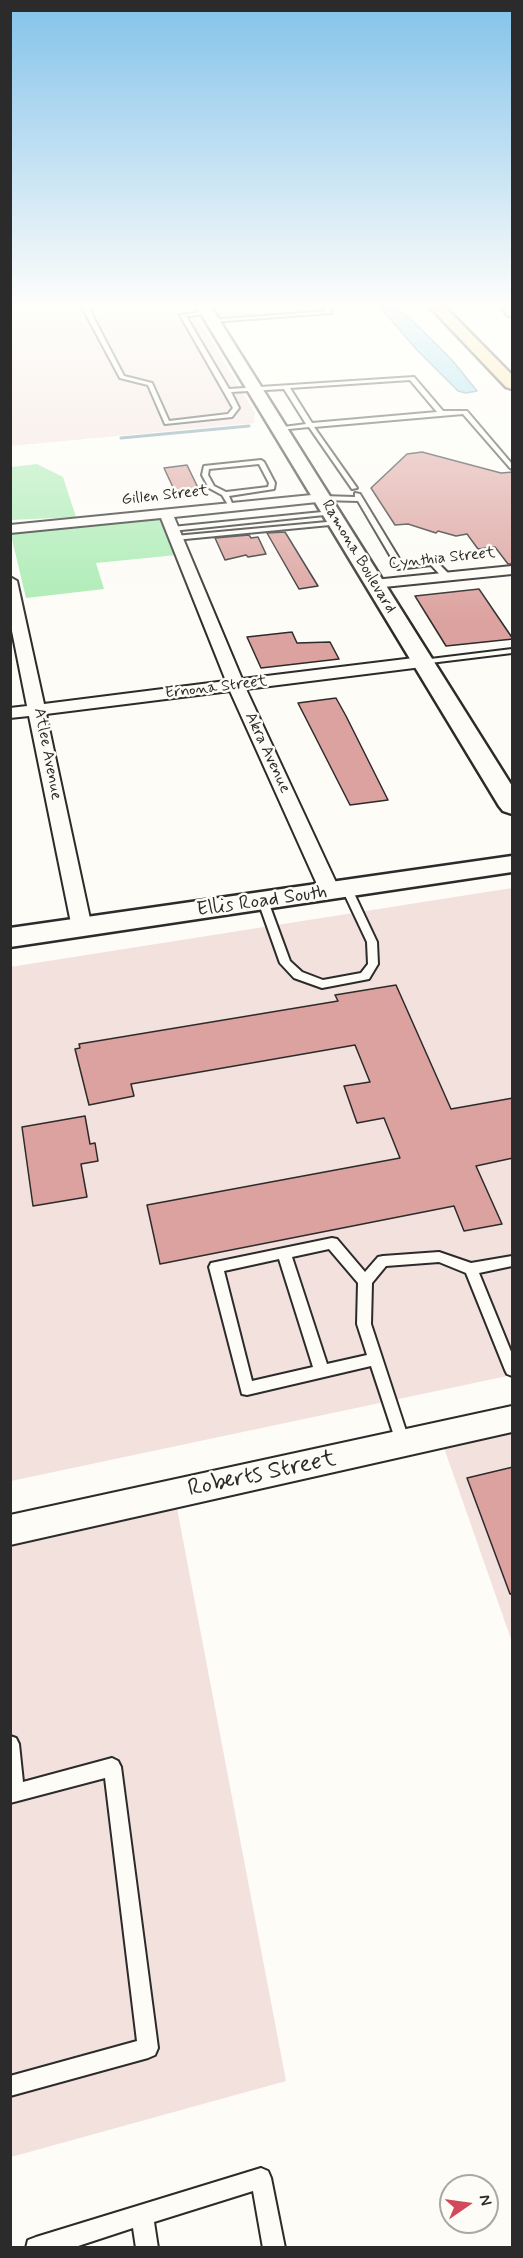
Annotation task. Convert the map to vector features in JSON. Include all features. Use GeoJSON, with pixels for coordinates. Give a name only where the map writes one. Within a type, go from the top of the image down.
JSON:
{"type":"FeatureCollection","features":[{"type":"Feature","properties":{"kind":"street","name":"Ramona Boulevard"},"geometry":{"type":"LineString","coordinates":[[270,412],[513,806]]}},
{"type":"Feature","properties":{"kind":"street","name":"Gillen Street"},"geometry":{"type":"LineString","coordinates":[[10,529],[171,527],[229,503],[331,512]]}},
{"type":"Feature","properties":{"kind":"street","name":"Akra Avenue"},"geometry":{"type":"LineString","coordinates":[[171,527],[236,686],[339,890]]}},
{"type":"Feature","properties":{"kind":"street","name":"Cynthia Street"},"geometry":{"type":"LineString","coordinates":[[374,584],[513,570]]}},
{"type":"Feature","properties":{"kind":"street","name":"Atlee Avenue"},"geometry":{"type":"LineString","coordinates":[[10,581],[82,928]]}},
{"type":"Feature","properties":{"kind":"street","name":"Ernona Street"},"geometry":{"type":"LineString","coordinates":[[10,713],[422,662]]}},
{"type":"Feature","properties":{"kind":"street","name":"Ellis Road South"},"geometry":{"type":"LineString","coordinates":[[10,938],[513,864]]}},
{"type":"Feature","properties":{"kind":"street","name":"Roberts Street"},"geometry":{"type":"LineString","coordinates":[[10,1530],[513,1419]]}},
{"type":"Feature","properties":{"kind":"lane"},"geometry":{"type":"LineString","coordinates":[[162,412],[167,423],[230,416],[233,412]]}},
{"type":"Feature","properties":{"kind":"lane"},"geometry":{"type":"LineString","coordinates":[[302,412],[357,493],[401,567],[433,563],[447,577]]}},
{"type":"Feature","properties":{"kind":"lane"},"geometry":{"type":"LineString","coordinates":[[279,428],[456,412]]}},
{"type":"Feature","properties":{"kind":"lane"},"geometry":{"type":"LineString","coordinates":[[465,412],[513,466]]}},
{"type":"Feature","properties":{"kind":"lane"},"geometry":{"type":"LineString","coordinates":[[229,503],[272,489],[272,483],[261,462],[206,467],[205,475],[211,487],[229,503],[236,523]]}},
{"type":"Feature","properties":{"kind":"lane"},"geometry":{"type":"LineString","coordinates":[[171,527],[236,523],[331,512],[357,493]]}},
{"type":"Feature","properties":{"kind":"lane"},"geometry":{"type":"LineString","coordinates":[[171,527],[331,512]]}},
{"type":"Feature","properties":{"kind":"lane"},"geometry":{"type":"LineString","coordinates":[[422,662],[513,651]]}},
{"type":"Feature","properties":{"kind":"lane"},"geometry":{"type":"LineString","coordinates":[[263,901],[285,963],[298,975],[322,984],[365,976],[373,964],[372,942],[339,890]]}},
{"type":"Feature","properties":{"kind":"lane"},"geometry":{"type":"LineString","coordinates":[[365,1281],[332,1243],[216,1267],[247,1389],[376,1359]]}},
{"type":"Feature","properties":{"kind":"lane"},"geometry":{"type":"LineString","coordinates":[[284,1253],[322,1372]]}},
{"type":"Feature","properties":{"kind":"lane"},"geometry":{"type":"LineString","coordinates":[[403,1443],[364,1324],[365,1281],[383,1261],[439,1257],[471,1269],[513,1261]]}},
{"type":"Feature","properties":{"kind":"lane"},"geometry":{"type":"LineString","coordinates":[[471,1269],[513,1370]]}},
{"type":"Feature","properties":{"kind":"lane"},"geometry":{"type":"LineString","coordinates":[[10,1744],[13,1793],[112,1767],[148,2048],[10,2086]]}},
{"type":"Feature","properties":{"kind":"lane"},"geometry":{"type":"LineString","coordinates":[[36,2247],[261,2178],[274,2247]]}},
{"type":"Feature","properties":{"kind":"lane"},"geometry":{"type":"LineString","coordinates":[[142,2215],[147,2247]]}},
{"type":"Feature","properties":{"kind":"shaded area"},"geometry":{"type":"Polygon","coordinates":[[[11,412],[255,413],[254,423],[11,446],[11,412]]]}},
{"type":"Feature","properties":{"kind":"shaded area"},"geometry":{"type":"Polygon","coordinates":[[[512,888],[512,1375],[11,1481],[10,967],[512,888]]]}},
{"type":"Feature","properties":{"kind":"shaded area"},"geometry":{"type":"Polygon","coordinates":[[[512,1430],[512,1642],[443,1445],[512,1430]]]}},
{"type":"Feature","properties":{"kind":"shaded area"},"geometry":{"type":"Polygon","coordinates":[[[176,1503],[286,2081],[11,2157],[11,1540],[176,1503]]]}},
{"type":"Feature","properties":{"kind":"green space"},"geometry":{"type":"Polygon","coordinates":[[[37,464],[63,477],[76,517],[11,520],[11,467],[37,464]]]}},
{"type":"Feature","properties":{"kind":"green space"},"geometry":{"type":"Polygon","coordinates":[[[159,519],[163,521],[177,555],[96,563],[104,589],[26,598],[11,535],[159,519]]]}},
{"type":"Feature","properties":{"kind":"building"},"geometry":{"type":"Polygon","coordinates":[[[422,452],[501,473],[513,472],[513,564],[508,564],[495,547],[478,549],[467,534],[456,536],[438,531],[436,533],[408,524],[395,525],[371,488],[407,454],[422,452]]]}},
{"type":"Feature","properties":{"kind":"building"},"geometry":{"type":"Polygon","coordinates":[[[187,465],[201,494],[177,496],[164,468],[187,465]]]}},
{"type":"Feature","properties":{"kind":"building"},"geometry":{"type":"Polygon","coordinates":[[[285,532],[318,586],[299,589],[267,533],[285,532]]]}},
{"type":"Feature","properties":{"kind":"building"},"geometry":{"type":"Polygon","coordinates":[[[249,535],[251,538],[258,537],[266,554],[248,557],[246,555],[225,560],[215,538],[249,535]]]}},
{"type":"Feature","properties":{"kind":"building"},"geometry":{"type":"Polygon","coordinates":[[[479,589],[513,639],[446,646],[415,596],[479,589]]]}},
{"type":"Feature","properties":{"kind":"building"},"geometry":{"type":"Polygon","coordinates":[[[292,632],[297,643],[330,642],[339,659],[261,668],[247,637],[292,632]]]}},
{"type":"Feature","properties":{"kind":"building"},"geometry":{"type":"Polygon","coordinates":[[[336,698],[388,800],[350,805],[298,703],[336,698]]]}},
{"type":"Feature","properties":{"kind":"building"},"geometry":{"type":"Polygon","coordinates":[[[396,985],[451,1109],[513,1098],[513,1158],[476,1166],[502,1224],[464,1231],[454,1206],[160,1264],[147,1205],[400,1158],[384,1118],[357,1123],[344,1086],[370,1082],[355,1045],[131,1084],[134,1096],[89,1105],[75,1049],[80,1048],[79,1044],[338,1001],[335,995],[396,985]]]}},
{"type":"Feature","properties":{"kind":"building"},"geometry":{"type":"Polygon","coordinates":[[[85,1116],[90,1144],[95,1143],[98,1161],[81,1164],[87,1197],[33,1206],[22,1127],[85,1116]]]}},
{"type":"Feature","properties":{"kind":"building"},"geometry":{"type":"Polygon","coordinates":[[[513,1467],[513,1594],[510,1594],[467,1478],[513,1467]]]}},
{"type":"Feature","properties":{"kind":"waterway"},"geometry":{"type":"LineString","coordinates":[[121,438],[249,426]]}}]}
